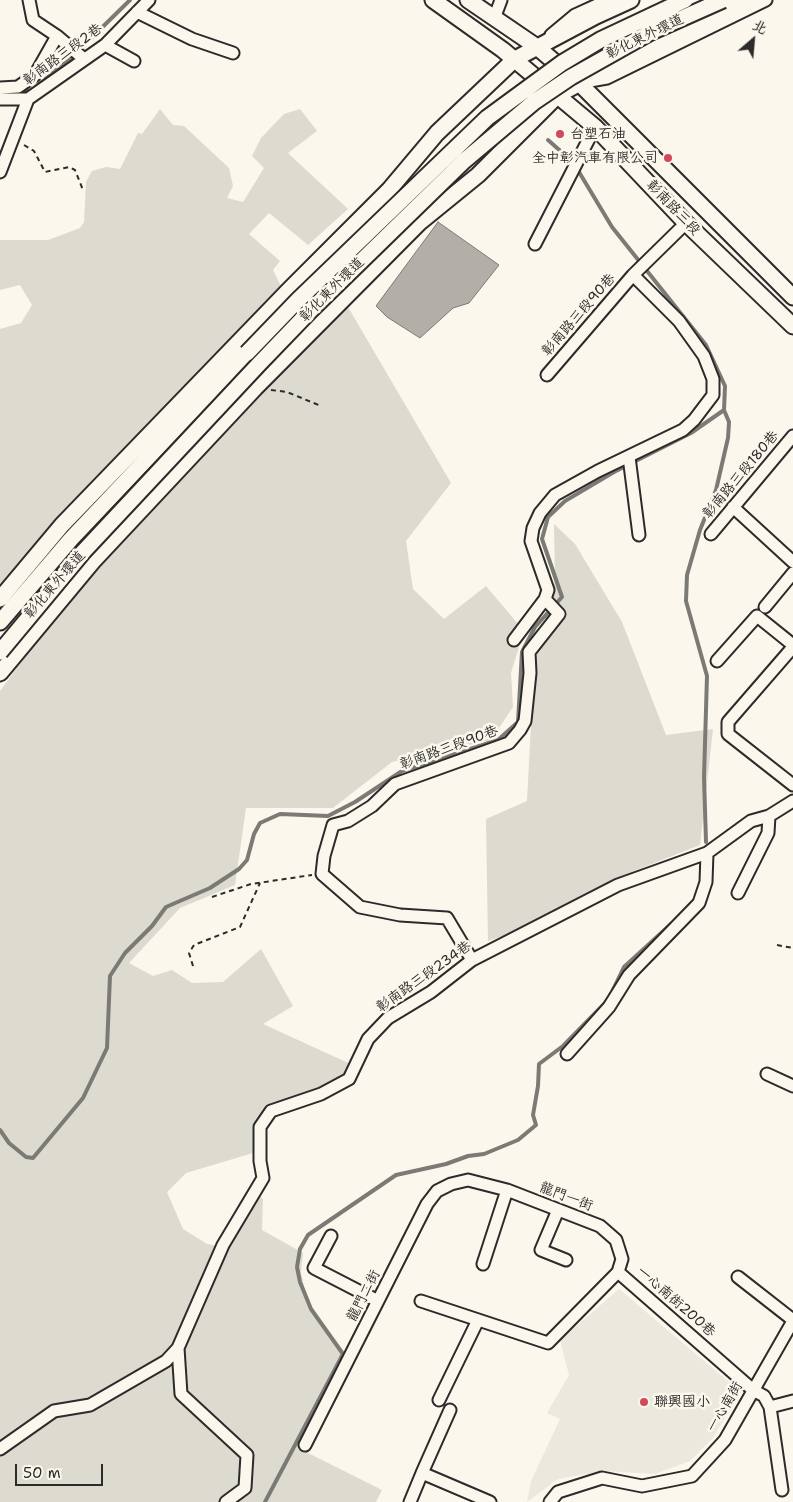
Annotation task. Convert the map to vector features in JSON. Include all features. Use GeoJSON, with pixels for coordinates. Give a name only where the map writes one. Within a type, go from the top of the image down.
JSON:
{"type":"FeatureCollection","features":[{"type":"Feature","properties":{"kind":"main road","name":"彰南路三段"},"geometry":{"type":"LineString","coordinates":[[433,0],[515,59],[595,128],[686,223],[793,326]]}},
{"type":"Feature","properties":{"kind":"main road","name":"彰南路三段"},"geometry":{"type":"LineString","coordinates":[[468,0],[537,47],[579,83],[793,297]]}},
{"type":"Feature","properties":{"kind":"main road"},"geometry":{"type":"LineString","coordinates":[[0,599],[62,525],[401,177],[437,133],[515,59],[631,0]]}},
{"type":"Feature","properties":{"kind":"main road","name":"彰化東外環道"},"geometry":{"type":"LineString","coordinates":[[0,622],[71,539],[247,353],[298,300],[453,149],[523,89],[562,63],[602,39],[685,0]]}},
{"type":"Feature","properties":{"kind":"main road","name":"彰化東外環道"},"geometry":{"type":"LineString","coordinates":[[0,652],[84,551],[259,364],[310,311],[464,161],[534,102],[572,77],[651,32],[723,0]]}},
{"type":"Feature","properties":{"kind":"main road"},"geometry":{"type":"LineString","coordinates":[[0,673],[94,560],[255,388],[434,210],[478,175],[558,95],[656,42],[748,0]]}},
{"type":"Feature","properties":{"kind":"street"},"geometry":{"type":"LineString","coordinates":[[29,0],[33,20],[61,39],[84,59]]}},
{"type":"Feature","properties":{"kind":"street","name":"彰南路三段2巷"},"geometry":{"type":"LineString","coordinates":[[0,172],[28,99],[105,45],[149,0]]}},
{"type":"Feature","properties":{"kind":"street"},"geometry":{"type":"LineString","coordinates":[[494,16],[501,0]]}},
{"type":"Feature","properties":{"kind":"street"},"geometry":{"type":"LineString","coordinates":[[537,47],[575,15],[608,0]]}},
{"type":"Feature","properties":{"kind":"street"},"geometry":{"type":"LineString","coordinates":[[579,83],[607,78],[766,0]]}},
{"type":"Feature","properties":{"kind":"street"},"geometry":{"type":"LineString","coordinates":[[137,12],[192,39],[234,53]]}},
{"type":"Feature","properties":{"kind":"street"},"geometry":{"type":"LineString","coordinates":[[0,88],[18,87],[35,75],[61,39]]}},
{"type":"Feature","properties":{"kind":"street"},"geometry":{"type":"LineString","coordinates":[[105,45],[134,61]]}},
{"type":"Feature","properties":{"kind":"street"},"geometry":{"type":"LineString","coordinates":[[0,99],[28,99]]}},
{"type":"Feature","properties":{"kind":"street"},"geometry":{"type":"LineString","coordinates":[[535,244],[595,128]]}},
{"type":"Feature","properties":{"kind":"street","name":"彰南路三段90巷"},"geometry":{"type":"LineString","coordinates":[[547,375],[633,275],[686,223]]}},
{"type":"Feature","properties":{"kind":"street","name":"彰南路三段90巷"},"geometry":{"type":"LineString","coordinates":[[322,874],[324,856],[333,825],[348,821],[372,806],[395,784],[508,742],[520,730],[525,721],[530,674],[529,652],[559,614],[545,599],[548,590],[531,541],[533,528],[540,513],[555,495],[683,430],[694,420],[713,395],[713,379],[704,356],[679,320],[633,275]]}},
{"type":"Feature","properties":{"kind":"street","name":"彰南路三段180巷"},"geometry":{"type":"LineString","coordinates":[[711,534],[793,436]]}},
{"type":"Feature","properties":{"kind":"street"},"geometry":{"type":"LineString","coordinates":[[629,457],[639,535]]}},
{"type":"Feature","properties":{"kind":"street"},"geometry":{"type":"LineString","coordinates":[[732,507],[793,562]]}},
{"type":"Feature","properties":{"kind":"street"},"geometry":{"type":"LineString","coordinates":[[765,606],[793,573]]}},
{"type":"Feature","properties":{"kind":"street"},"geometry":{"type":"LineString","coordinates":[[514,640],[545,599]]}},
{"type":"Feature","properties":{"kind":"street"},"geometry":{"type":"LineString","coordinates":[[717,661],[756,616],[793,646],[728,722],[728,734],[793,785]]}},
{"type":"Feature","properties":{"kind":"street","name":"彰南路三段234巷"},"geometry":{"type":"LineString","coordinates":[[0,1449],[54,1411],[90,1405],[166,1361],[178,1348],[223,1245],[263,1178],[260,1161],[260,1127],[271,1111],[322,1094],[349,1079],[368,1039],[388,1018],[431,992],[472,960],[618,884],[707,853],[751,821],[769,816],[793,801]]}},
{"type":"Feature","properties":{"kind":"street"},"geometry":{"type":"LineString","coordinates":[[738,893],[768,833],[769,816]]}},
{"type":"Feature","properties":{"kind":"street"},"geometry":{"type":"LineString","coordinates":[[567,1054],[609,1007],[630,975],[699,903],[706,882],[707,853]]}},
{"type":"Feature","properties":{"kind":"street"},"geometry":{"type":"LineString","coordinates":[[322,874],[360,907],[400,916],[446,918],[472,960]]}},
{"type":"Feature","properties":{"kind":"street"},"geometry":{"type":"LineString","coordinates":[[767,1074],[793,1086]]}},
{"type":"Feature","properties":{"kind":"street","name":"龍門一街"},"geometry":{"type":"LineString","coordinates":[[468,1180],[507,1190],[600,1226],[616,1240],[622,1258],[618,1272]]}},
{"type":"Feature","properties":{"kind":"street","name":"龍門二街"},"geometry":{"type":"LineString","coordinates":[[305,1445],[427,1204],[437,1192],[452,1184],[468,1180]]}},
{"type":"Feature","properties":{"kind":"street"},"geometry":{"type":"LineString","coordinates":[[483,1264],[507,1190]]}},
{"type":"Feature","properties":{"kind":"street"},"geometry":{"type":"LineString","coordinates":[[558,1210],[541,1250],[566,1260]]}},
{"type":"Feature","properties":{"kind":"street"},"geometry":{"type":"LineString","coordinates":[[330,1236],[314,1268],[378,1301]]}},
{"type":"Feature","properties":{"kind":"street","name":"一心南街200巷"},"geometry":{"type":"LineString","coordinates":[[421,1301],[548,1343],[618,1272],[753,1390],[764,1396],[770,1407]]}},
{"type":"Feature","properties":{"kind":"street"},"geometry":{"type":"LineString","coordinates":[[738,1277],[793,1321]]}},
{"type":"Feature","properties":{"kind":"street"},"geometry":{"type":"LineString","coordinates":[[439,1400],[478,1320]]}},
{"type":"Feature","properties":{"kind":"street","name":"一心南街"},"geometry":{"type":"LineString","coordinates":[[550,1502],[558,1492],[602,1478],[642,1486],[692,1476],[725,1440],[793,1321]]}},
{"type":"Feature","properties":{"kind":"street"},"geometry":{"type":"LineString","coordinates":[[178,1348],[181,1394],[247,1455],[246,1488],[226,1502]]}},
{"type":"Feature","properties":{"kind":"street"},"geometry":{"type":"LineString","coordinates":[[782,1490],[770,1407],[793,1401]]}},
{"type":"Feature","properties":{"kind":"street"},"geometry":{"type":"LineString","coordinates":[[410,1502],[450,1410]]}},
{"type":"Feature","properties":{"kind":"street"},"geometry":{"type":"LineString","coordinates":[[422,1473],[490,1502]]}},
{"type":"Feature","properties":{"kind":"path"},"geometry":{"type":"LineString","coordinates":[[13,138],[34,151],[45,172],[68,167],[74,170],[83,190]]}},
{"type":"Feature","properties":{"kind":"path"},"geometry":{"type":"LineString","coordinates":[[255,388],[288,392],[321,406]]}},
{"type":"Feature","properties":{"kind":"path"},"geometry":{"type":"LineString","coordinates":[[212,897],[260,882],[322,874]]}},
{"type":"Feature","properties":{"kind":"path"},"geometry":{"type":"LineString","coordinates":[[194,966],[189,953],[194,945],[240,927],[260,882]]}},
{"type":"Feature","properties":{"kind":"path"},"geometry":{"type":"LineString","coordinates":[[777,945],[793,948]]}},
{"type":"Feature","properties":{"kind":"shaded area"},"geometry":{"type":"Polygon","coordinates":[[[160,109],[173,125],[184,126],[229,168],[233,186],[227,198],[243,202],[264,168],[252,156],[261,138],[284,114],[300,109],[317,131],[288,153],[348,209],[308,245],[269,213],[249,234],[280,261],[273,270],[281,286],[149,424],[69,517],[0,603],[0,329],[21,323],[32,305],[20,285],[0,290],[0,240],[48,240],[80,228],[84,222],[86,182],[92,171],[106,167],[120,169],[138,133],[142,134],[160,109]]]}},
{"type":"Feature","properties":{"kind":"shaded area"},"geometry":{"type":"Polygon","coordinates":[[[438,222],[499,265],[469,303],[453,308],[420,338],[387,317],[376,306],[438,222]]]}},
{"type":"Feature","properties":{"kind":"shaded area"},"geometry":{"type":"Polygon","coordinates":[[[348,307],[451,483],[406,541],[413,589],[444,619],[486,586],[524,631],[511,673],[513,707],[491,740],[392,762],[333,808],[246,808],[235,885],[180,908],[129,963],[153,976],[172,970],[192,983],[223,982],[261,949],[293,1006],[263,1024],[357,1067],[351,1079],[271,1117],[253,1153],[186,1173],[167,1192],[183,1229],[207,1244],[224,1247],[256,1192],[263,1199],[262,1230],[303,1253],[301,1272],[308,1306],[350,1363],[308,1453],[382,1490],[376,1502],[0,1502],[0,691],[55,616],[157,495],[276,368],[348,307]]]}},
{"type":"Feature","properties":{"kind":"shaded area"},"geometry":{"type":"Polygon","coordinates":[[[554,524],[575,544],[622,622],[666,735],[713,729],[700,845],[634,871],[530,926],[488,941],[486,819],[527,801],[534,667],[555,580],[554,524]]]}},
{"type":"Feature","properties":{"kind":"shaded area","name":"聯興國小"},"geometry":{"type":"Polygon","coordinates":[[[619,1289],[741,1392],[712,1439],[690,1461],[655,1474],[603,1471],[558,1479],[527,1502],[531,1481],[560,1419],[547,1413],[569,1375],[560,1340],[619,1289]]]}},
{"type":"Feature","properties":{"kind":"waterway"},"geometry":{"type":"LineString","coordinates":[[17,92],[31,91],[72,57],[130,0]]}},
{"type":"Feature","properties":{"kind":"waterway"},"geometry":{"type":"LineString","coordinates":[[0,1130],[9,1143],[26,1157],[33,1158],[83,1098],[107,1048],[110,976],[125,953],[152,926],[166,907],[210,888],[239,869],[247,860],[254,834],[260,823],[280,814],[328,816],[355,802],[402,771],[498,740],[518,722],[522,652],[535,627],[562,597],[542,539],[548,517],[565,501],[614,472],[691,433],[724,410],[725,386],[706,345],[612,227],[573,162],[548,140]]}},
{"type":"Feature","properties":{"kind":"waterway"},"geometry":{"type":"LineString","coordinates":[[706,842],[704,777],[707,676],[686,601],[687,575],[700,530],[716,490],[728,438],[729,422],[724,410]]}},
{"type":"Feature","properties":{"kind":"waterway"},"geometry":{"type":"LineString","coordinates":[[265,1502],[343,1354],[311,1309],[300,1282],[297,1267],[300,1249],[308,1235],[396,1175],[446,1164],[468,1156],[484,1154],[518,1140],[536,1125],[533,1115],[538,1086],[539,1064],[563,1046],[608,1000],[624,967],[671,924]]}},
{"type":"Feature","properties":{"kind":"place","name":"台塑石油"},"geometry":{"type":"Point","coordinates":[560,134]}},
{"type":"Feature","properties":{"kind":"place","name":"全中彰汽車有限公司"},"geometry":{"type":"Point","coordinates":[668,158]}},
{"type":"Feature","properties":{"kind":"place","name":"聯興國小"},"geometry":{"type":"Point","coordinates":[644,1402]}}]}
